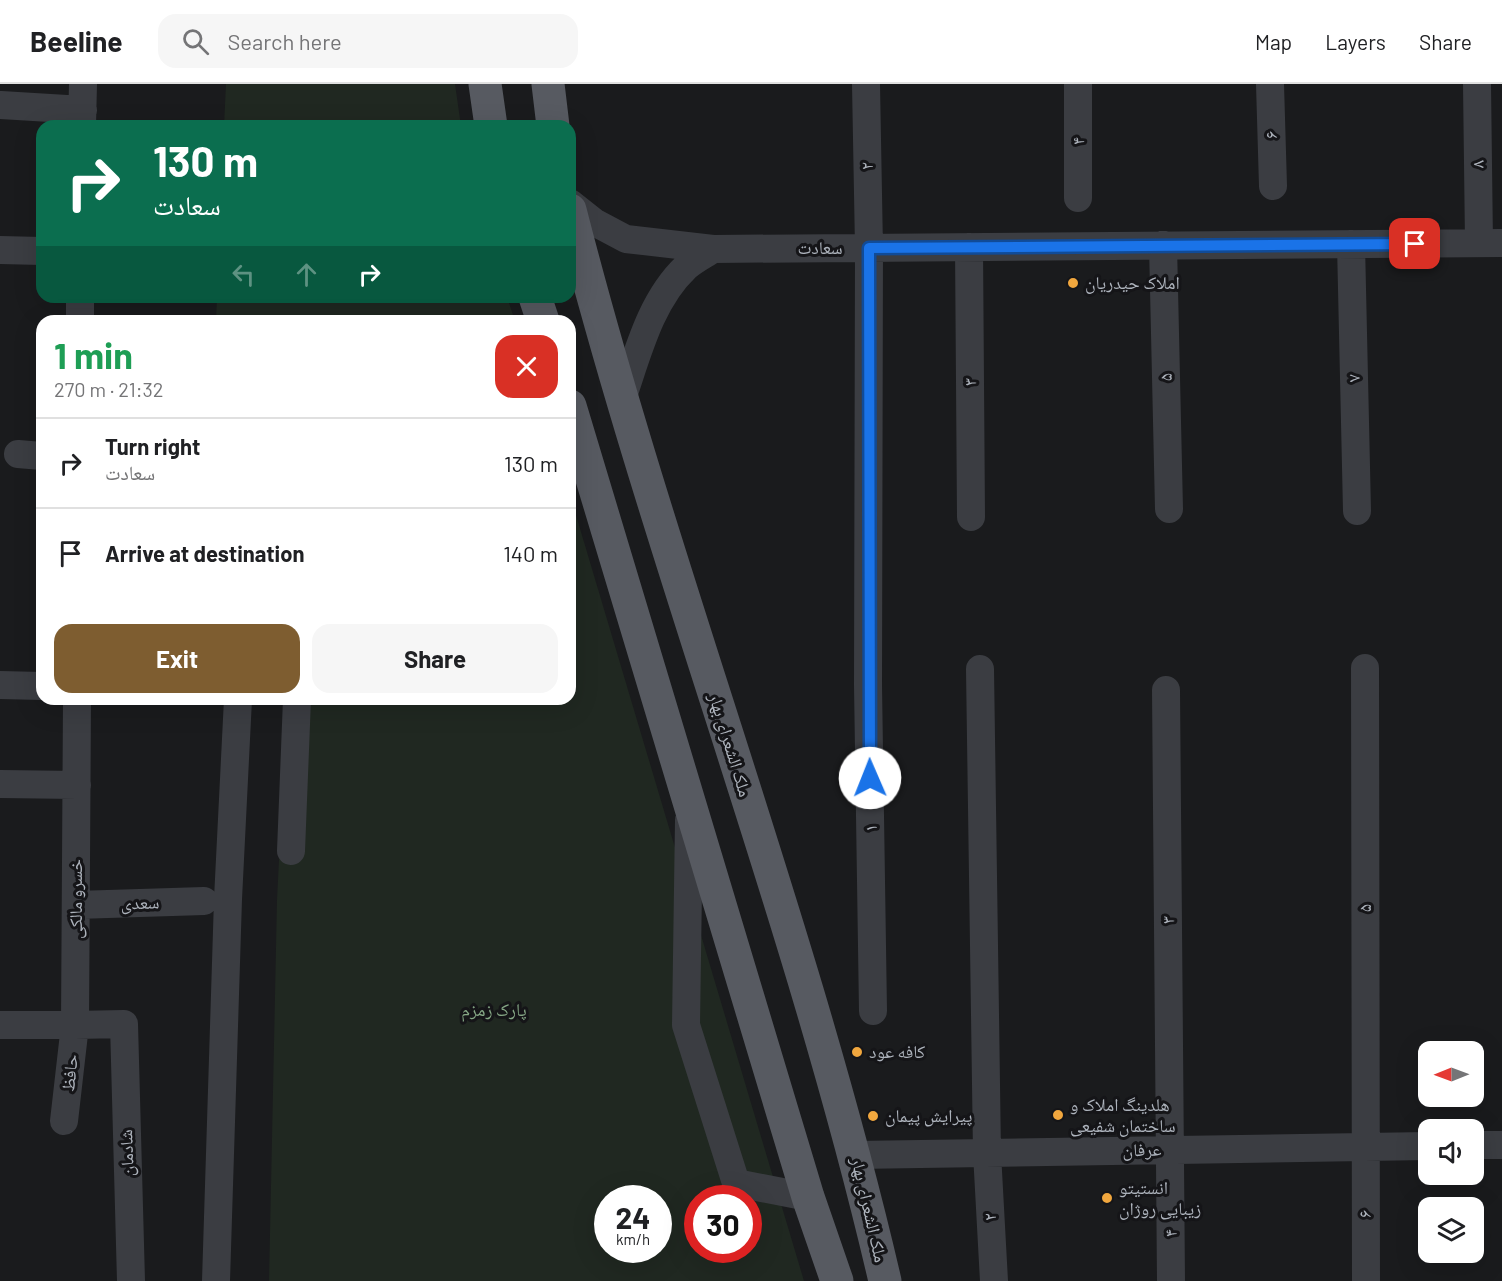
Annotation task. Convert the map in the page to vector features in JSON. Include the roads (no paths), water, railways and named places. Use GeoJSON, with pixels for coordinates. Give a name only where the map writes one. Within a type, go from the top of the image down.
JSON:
{"type":"FeatureCollection","features":[{"type":"Feature","properties":{"kind":"main road"},"geometry":{"type":"LineString","coordinates":[[485,84],[490,120]]}},
{"type":"Feature","properties":{"kind":"main road"},"geometry":{"type":"LineString","coordinates":[[548,84],[552,120]]}},
{"type":"Feature","properties":{"kind":"main road","name":"ملک الشعرای بهار"},"geometry":{"type":"LineString","coordinates":[[576,231],[623,396],[856,1155],[885,1281]]}},
{"type":"Feature","properties":{"kind":"main road"},"geometry":{"type":"LineString","coordinates":[[578,445],[689,800],[808,1197],[837,1281]]}},
{"type":"Feature","properties":{"kind":"main road"},"geometry":{"type":"LineString","coordinates":[[856,1155],[898,1281]]}},
{"type":"Feature","properties":{"kind":"main road"},"geometry":{"type":"LineString","coordinates":[[808,1197],[826,1281]]}},
{"type":"Feature","properties":{"kind":"street","name":"۲"},"geometry":{"type":"LineString","coordinates":[[866,84],[869,248]]}},
{"type":"Feature","properties":{"kind":"street","name":"۴"},"geometry":{"type":"LineString","coordinates":[[1078,84],[1078,198]]}},
{"type":"Feature","properties":{"kind":"street","name":"۶"},"geometry":{"type":"LineString","coordinates":[[1270,84],[1273,186]]}},
{"type":"Feature","properties":{"kind":"street","name":"۸"},"geometry":{"type":"LineString","coordinates":[[1477,84],[1490,243]]}},
{"type":"Feature","properties":{"kind":"street"},"geometry":{"type":"LineString","coordinates":[[1,105],[82,107]]}},
{"type":"Feature","properties":{"kind":"street","name":"سعادت"},"geometry":{"type":"LineString","coordinates":[[576,208],[594,222],[626,239],[713,249],[1490,243]]}},
{"type":"Feature","properties":{"kind":"street","name":"۷"},"geometry":{"type":"LineString","coordinates":[[1352,244],[1357,511]]}},
{"type":"Feature","properties":{"kind":"street","name":"۵"},"geometry":{"type":"LineString","coordinates":[[1163,246],[1169,509]]}},
{"type":"Feature","properties":{"kind":"street","name":"۳"},"geometry":{"type":"LineString","coordinates":[[969,247],[971,517]]}},
{"type":"Feature","properties":{"kind":"street","name":"۱"},"geometry":{"type":"LineString","coordinates":[[869,248],[868,685],[873,1011]]}},
{"type":"Feature","properties":{"kind":"street"},"geometry":{"type":"LineString","coordinates":[[623,396],[642,340],[665,292],[687,267],[713,249]]}},
{"type":"Feature","properties":{"kind":"street"},"geometry":{"type":"LineString","coordinates":[[0,250],[36,251]]}},
{"type":"Feature","properties":{"kind":"street","name":"۵"},"geometry":{"type":"LineString","coordinates":[[1365,668],[1365,1147]]}},
{"type":"Feature","properties":{"kind":"street"},"geometry":{"type":"LineString","coordinates":[[980,669],[987,1153]]}},
{"type":"Feature","properties":{"kind":"street"},"geometry":{"type":"LineString","coordinates":[[0,685],[36,686]]}},
{"type":"Feature","properties":{"kind":"street","name":"۳"},"geometry":{"type":"LineString","coordinates":[[1166,690],[1170,1150]]}},
{"type":"Feature","properties":{"kind":"street","name":"خسرو مالکی"},"geometry":{"type":"LineString","coordinates":[[75,1025],[77,705]]}},
{"type":"Feature","properties":{"kind":"street"},"geometry":{"type":"LineString","coordinates":[[216,1281],[227,911],[238,705]]}},
{"type":"Feature","properties":{"kind":"street"},"geometry":{"type":"LineString","coordinates":[[291,851],[297,705]]}},
{"type":"Feature","properties":{"kind":"street"},"geometry":{"type":"LineString","coordinates":[[0,784],[77,785]]}},
{"type":"Feature","properties":{"kind":"street"},"geometry":{"type":"LineString","coordinates":[[689,800],[687,1025],[736,1183],[808,1197]]}},
{"type":"Feature","properties":{"kind":"street","name":"سعدی"},"geometry":{"type":"LineString","coordinates":[[76,905],[204,901]]}},
{"type":"Feature","properties":{"kind":"street","name":"شادمان"},"geometry":{"type":"LineString","coordinates":[[75,1025],[124,1024],[131,1281]]}},
{"type":"Feature","properties":{"kind":"street"},"geometry":{"type":"LineString","coordinates":[[0,1025],[75,1025]]}},
{"type":"Feature","properties":{"kind":"street","name":"حافظ"},"geometry":{"type":"LineString","coordinates":[[64,1121],[75,1025]]}},
{"type":"Feature","properties":{"kind":"street"},"geometry":{"type":"LineString","coordinates":[[1484,1145],[1502,1145]]}},
{"type":"Feature","properties":{"kind":"street","name":"عرفان"},"geometry":{"type":"LineString","coordinates":[[856,1155],[1418,1146]]}},
{"type":"Feature","properties":{"kind":"street","name":"۶"},"geometry":{"type":"LineString","coordinates":[[1365,1147],[1366,1281]]}},
{"type":"Feature","properties":{"kind":"street","name":"۴"},"geometry":{"type":"LineString","coordinates":[[1170,1150],[1172,1281]]}},
{"type":"Feature","properties":{"kind":"street","name":"۲"},"geometry":{"type":"LineString","coordinates":[[987,1153],[994,1281]]}},
{"type":"Feature","properties":{"kind":"place","name":"املاک حیدریان"},"geometry":{"type":"Point","coordinates":[1073,283]}},
{"type":"Feature","properties":{"kind":"place","name":"کافه عود"},"geometry":{"type":"Point","coordinates":[857,1052]}},
{"type":"Feature","properties":{"kind":"place","name":"هلدینگ املاک و ساختمان شفیعی"},"geometry":{"type":"Point","coordinates":[1058,1115]}},
{"type":"Feature","properties":{"kind":"place","name":"پیرایش پیمان"},"geometry":{"type":"Point","coordinates":[873,1116]}},
{"type":"Feature","properties":{"kind":"place","name":"انستیتو زیبایی روژان"},"geometry":{"type":"Point","coordinates":[1107,1198]}},
{"type":"Feature","properties":{"kind":"park label","name":"پارک زمزم"},"geometry":{"type":"Point","coordinates":[494,1010]}}]}
